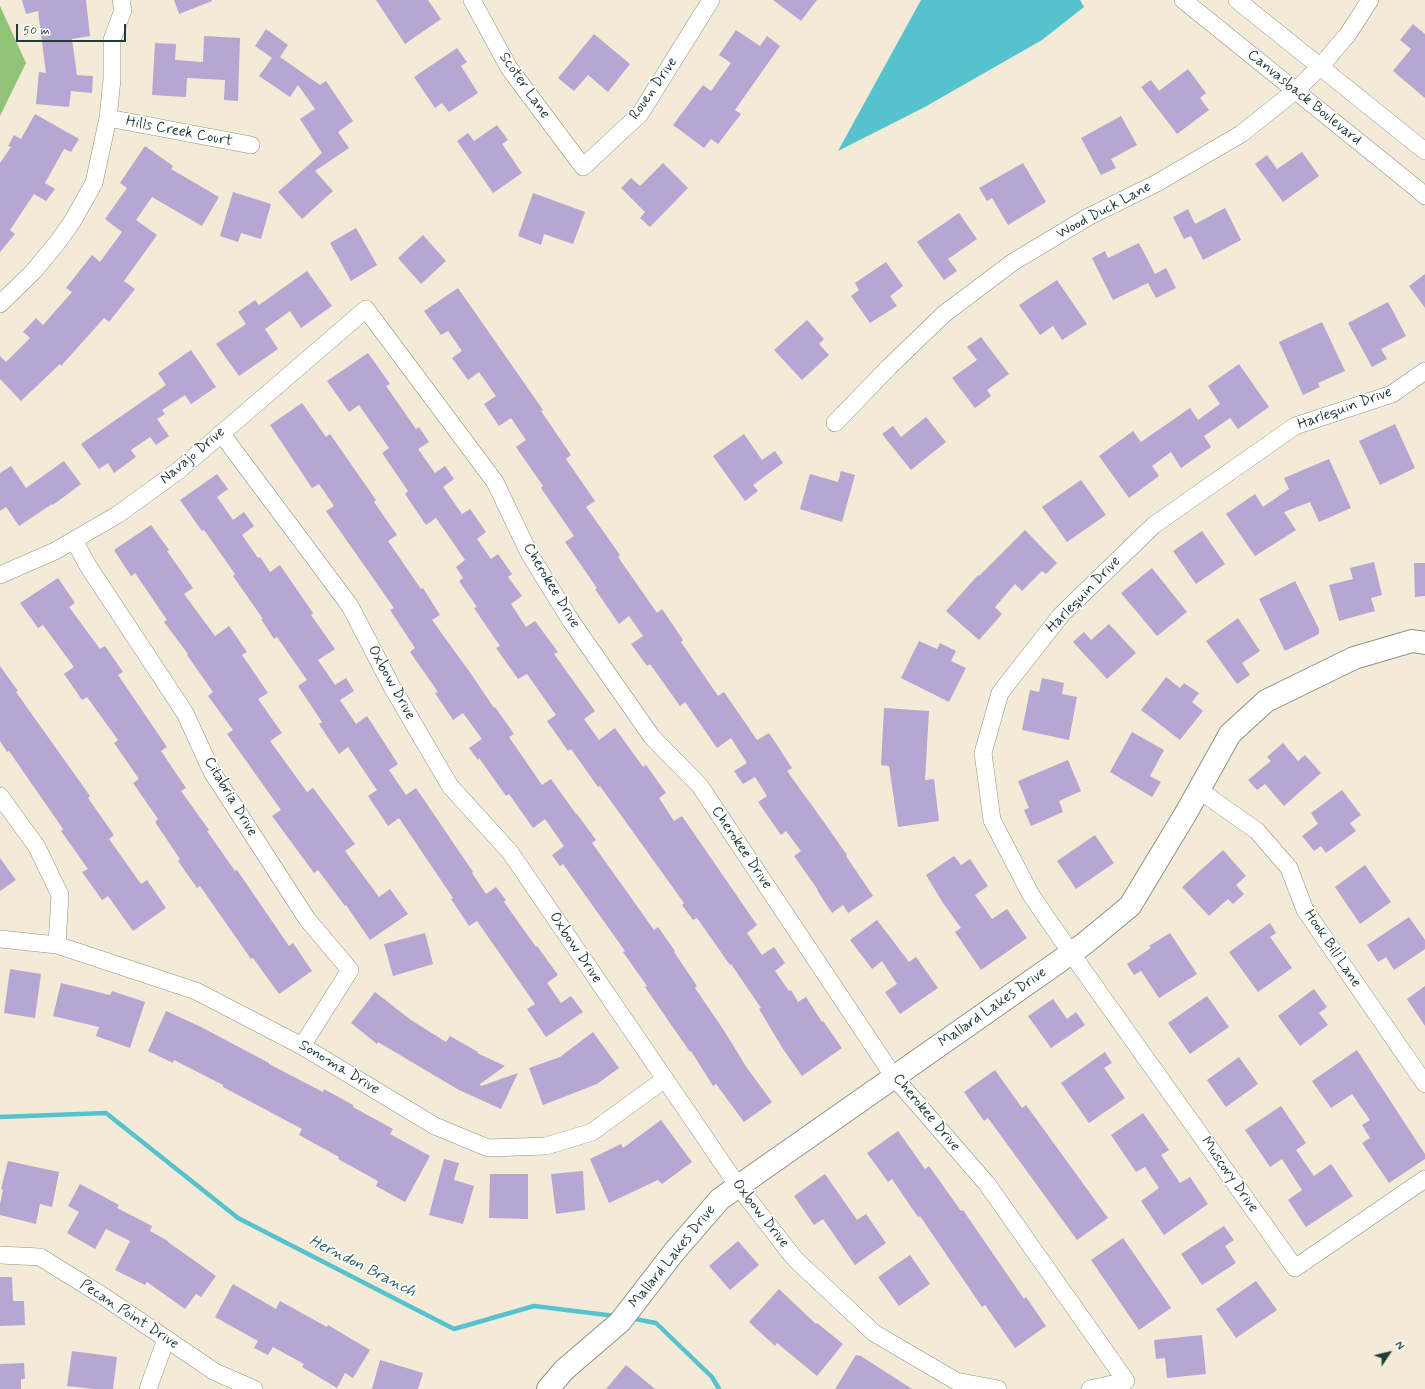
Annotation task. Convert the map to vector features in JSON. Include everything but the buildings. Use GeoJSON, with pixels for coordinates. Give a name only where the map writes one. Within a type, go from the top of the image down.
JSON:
{"type":"FeatureCollection","features":[{"type":"Feature","properties":{"kind":"street"},"geometry":{"type":"LineString","coordinates":[[0,304],[33,272],[57,243],[85,201],[94,183],[108,118],[112,79],[112,40],[123,10],[121,0]]}},
{"type":"Feature","properties":{"kind":"street","name":"Scoter Lane"},"geometry":{"type":"LineString","coordinates":[[472,0],[509,68],[584,167]]}},
{"type":"Feature","properties":{"kind":"street","name":"Rouen Drive"},"geometry":{"type":"LineString","coordinates":[[584,167],[640,114],[711,0]]}},
{"type":"Feature","properties":{"kind":"street","name":"Canvasback Boulevard"},"geometry":{"type":"LineString","coordinates":[[1183,0],[1425,196]]}},
{"type":"Feature","properties":{"kind":"street"},"geometry":{"type":"LineString","coordinates":[[1237,0],[1425,151]]}},
{"type":"Feature","properties":{"kind":"street","name":"Wood Duck Lane"},"geometry":{"type":"LineString","coordinates":[[835,423],[889,367],[944,314],[1013,262],[1088,217],[1157,182],[1241,134],[1295,91],[1320,67],[1348,34],[1370,0]]}},
{"type":"Feature","properties":{"kind":"street","name":"Hills Creek Court"},"geometry":{"type":"LineString","coordinates":[[108,118],[251,145]]}},
{"type":"Feature","properties":{"kind":"street","name":"Navajo Drive"},"geometry":{"type":"LineString","coordinates":[[0,574],[55,551],[117,516],[178,471],[366,309]]}},
{"type":"Feature","properties":{"kind":"street","name":"Cherokee Drive"},"geometry":{"type":"LineString","coordinates":[[366,309],[495,482],[530,555],[571,621],[652,736],[700,786],[894,1077],[987,1184],[1126,1381],[1090,1389]]}},
{"type":"Feature","properties":{"kind":"street","name":"Harlequin Drive"},"geometry":{"type":"LineString","coordinates":[[1071,953],[1031,895],[992,820],[983,753],[1000,693],[1061,615],[1154,525],[1295,426],[1392,394],[1425,371]]}},
{"type":"Feature","properties":{"kind":"street","name":"Oxbow Drive"},"geometry":{"type":"LineString","coordinates":[[221,433],[350,606],[392,687],[450,786],[510,852],[738,1186],[795,1259],[874,1334],[956,1381],[998,1389]]}},
{"type":"Feature","properties":{"kind":"street","name":"Citabria Drive"},"geometry":{"type":"LineString","coordinates":[[74,540],[88,566],[185,713],[212,772],[307,919],[350,970],[302,1046]]}},
{"type":"Feature","properties":{"kind":"street","name":"Mallard Lakes Drive"},"geometry":{"type":"LineString","coordinates":[[548,1389],[564,1370],[620,1322],[674,1252],[720,1198],[1071,953],[1130,906],[1199,790],[1230,734],[1266,701],[1354,658],[1412,641],[1425,643]]}},
{"type":"Feature","properties":{"kind":"street","name":"Hook Bill Lane"},"geometry":{"type":"LineString","coordinates":[[1199,790],[1257,831],[1289,868],[1305,910],[1425,1084]]}},
{"type":"Feature","properties":{"kind":"street"},"geometry":{"type":"LineString","coordinates":[[0,796],[37,847],[60,895],[57,945]]}},
{"type":"Feature","properties":{"kind":"street","name":"Sonoma Drive"},"geometry":{"type":"LineString","coordinates":[[0,939],[57,945],[196,991],[302,1046],[435,1126],[488,1148],[546,1146],[592,1132],[664,1079]]}},
{"type":"Feature","properties":{"kind":"street","name":"Muscovy Drive"},"geometry":{"type":"LineString","coordinates":[[1071,953],[1295,1268],[1425,1179]]}},
{"type":"Feature","properties":{"kind":"street","name":"Pecan Point Drive"},"geometry":{"type":"LineString","coordinates":[[0,1255],[40,1257],[104,1296],[215,1372],[254,1389]]}},
{"type":"Feature","properties":{"kind":"street"},"geometry":{"type":"LineString","coordinates":[[148,1389],[166,1339]]}},
{"type":"Feature","properties":{"kind":"green space"},"geometry":{"type":"Polygon","coordinates":[[[0,6],[26,63],[0,116],[0,6]]]}},
{"type":"Feature","properties":{"kind":"water"},"geometry":{"type":"Polygon","coordinates":[[[921,0],[1080,0],[1084,7],[1042,40],[923,108],[838,151],[921,0]]]}},
{"type":"Feature","properties":{"kind":"waterway","name":"Herndon Branch"},"geometry":{"type":"LineString","coordinates":[[0,1117],[106,1113],[238,1218],[454,1329],[534,1306],[615,1316]]}},
{"type":"Feature","properties":{"kind":"waterway","name":"Herndon Branch"},"geometry":{"type":"LineString","coordinates":[[630,1318],[656,1323],[712,1377],[719,1389]]}}]}
